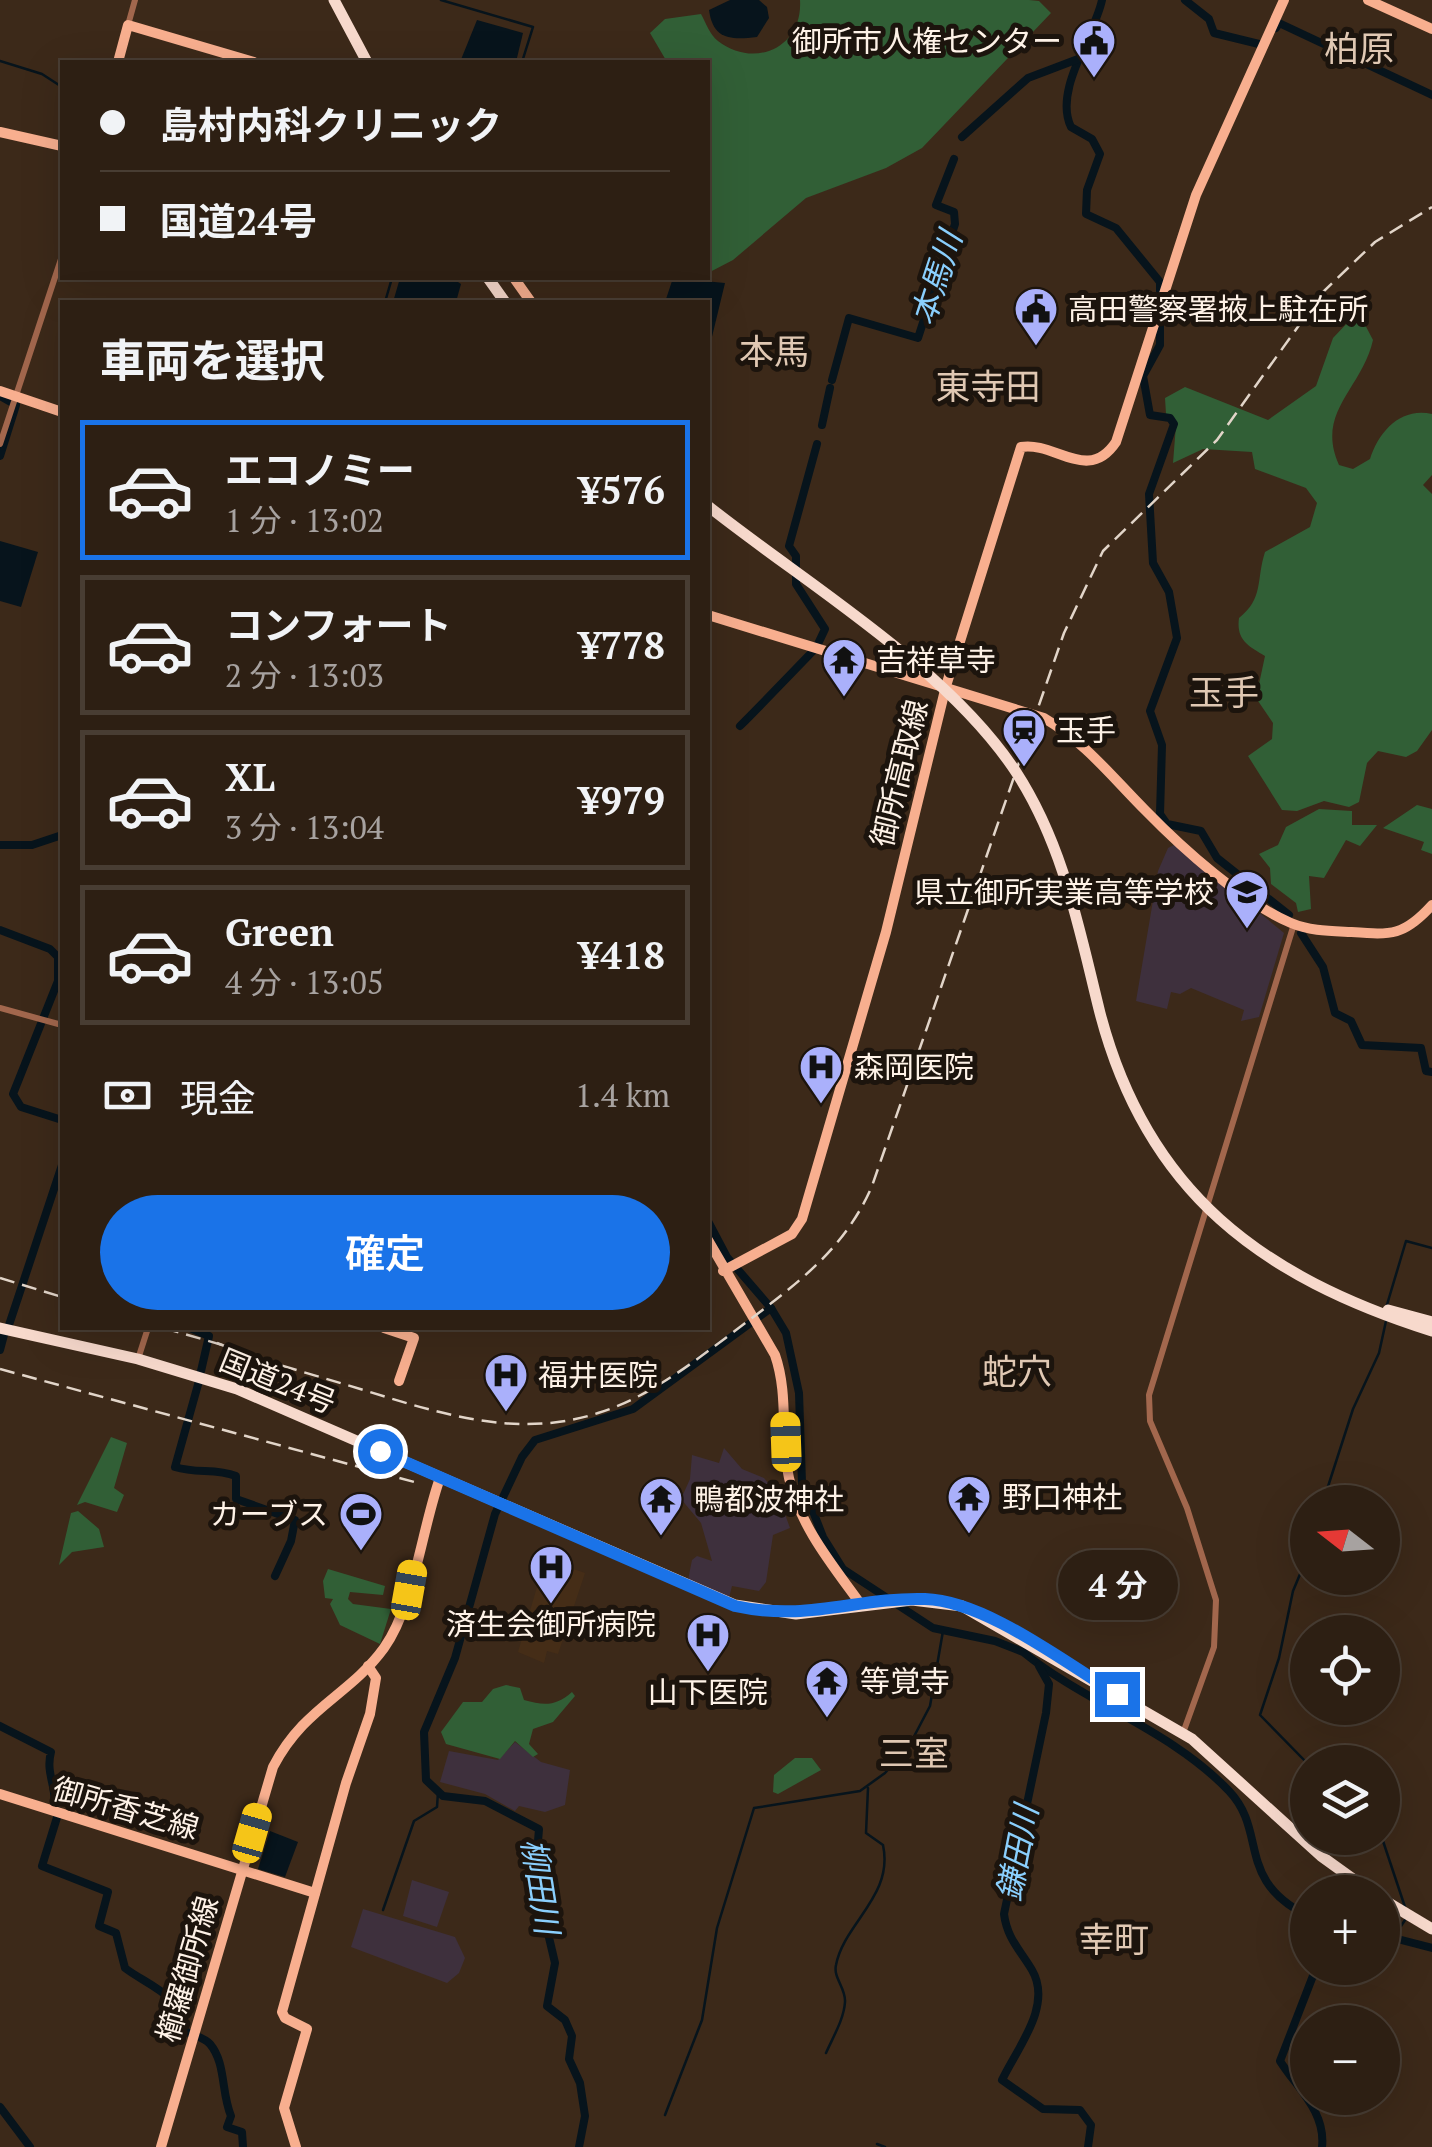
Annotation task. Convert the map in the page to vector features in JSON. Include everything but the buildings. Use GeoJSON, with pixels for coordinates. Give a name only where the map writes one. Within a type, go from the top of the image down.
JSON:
{"type":"FeatureCollection","features":[{"type":"Feature","properties":{"kind":"highway"},"geometry":{"type":"LineString","coordinates":[[334,0],[366,60]]}},
{"type":"Feature","properties":{"kind":"highway"},"geometry":{"type":"LineString","coordinates":[[710,508],[932,680],[973,719],[1014,770],[1058,854],[1111,1048],[1156,1143],[1211,1212],[1270,1260],[1340,1299],[1432,1326]]}},
{"type":"Feature","properties":{"kind":"highway"},"geometry":{"type":"LineString","coordinates":[[1156,1143],[1206,1199],[1256,1243],[1319,1282],[1432,1326]]}},
{"type":"Feature","properties":{"kind":"highway","name":"国道24号"},"geometry":{"type":"LineString","coordinates":[[0,1328],[138,1359],[238,1389],[735,1606],[790,1614],[943,1600],[981,1615],[1183,1734],[1347,1875]]}},
{"type":"Feature","properties":{"kind":"highway"},"geometry":{"type":"LineString","coordinates":[[1400,1909],[1432,1928]]}},
{"type":"Feature","properties":{"kind":"main road","name":"御所高取線"},"geometry":{"type":"LineString","coordinates":[[725,1270],[792,1234],[802,1218],[886,932],[946,686],[1021,448],[1027,445],[1082,462],[1110,452],[1211,160],[1284,0]]}},
{"type":"Feature","properties":{"kind":"main road"},"geometry":{"type":"LineString","coordinates":[[1368,0],[1432,29]]}},
{"type":"Feature","properties":{"kind":"main road"},"geometry":{"type":"LineString","coordinates":[[119,60],[128,25],[247,60]]}},
{"type":"Feature","properties":{"kind":"main road"},"geometry":{"type":"LineString","coordinates":[[0,132],[60,146]]}},
{"type":"Feature","properties":{"kind":"main road"},"geometry":{"type":"LineString","coordinates":[[0,391],[15,400],[60,411]]}},
{"type":"Feature","properties":{"kind":"main road"},"geometry":{"type":"LineString","coordinates":[[710,616],[1024,709],[1068,732],[1176,840],[1268,911],[1294,924],[1316,930],[1396,933],[1412,927],[1432,905]]}},
{"type":"Feature","properties":{"kind":"main road"},"geometry":{"type":"LineString","coordinates":[[710,1244],[782,1376],[790,1481],[820,1551],[862,1606]]}},
{"type":"Feature","properties":{"kind":"main road"},"geometry":{"type":"LineString","coordinates":[[390,1330],[414,1338],[399,1381]]}},
{"type":"Feature","properties":{"kind":"main road","name":"櫛羅御所線"},"geometry":{"type":"LineString","coordinates":[[161,2147],[242,1867],[284,1747],[314,1710],[368,1666],[400,1619],[440,1478]]}},
{"type":"Feature","properties":{"kind":"main road"},"geometry":{"type":"LineString","coordinates":[[296,2147],[284,2108],[308,2028],[284,2018],[282,2012],[370,1714],[376,1678],[368,1666]]}},
{"type":"Feature","properties":{"kind":"main road","name":"御所香芝線"},"geometry":{"type":"LineString","coordinates":[[0,1794],[315,1892]]}},
{"type":"Feature","properties":{"kind":"street"},"geometry":{"type":"LineString","coordinates":[[128,25],[135,0]]}},
{"type":"Feature","properties":{"kind":"street"},"geometry":{"type":"LineString","coordinates":[[0,444],[60,262]]}},
{"type":"Feature","properties":{"kind":"street"},"geometry":{"type":"LineString","coordinates":[[891,670],[894,658]]}},
{"type":"Feature","properties":{"kind":"street"},"geometry":{"type":"LineString","coordinates":[[1183,1734],[1214,1647],[1216,1600],[1187,1508],[1150,1421],[1148,1395],[1294,924]]}},
{"type":"Feature","properties":{"kind":"street"},"geometry":{"type":"LineString","coordinates":[[0,1008],[60,1024]]}},
{"type":"Feature","properties":{"kind":"street"},"geometry":{"type":"LineString","coordinates":[[138,1359],[147,1330]]}},
{"type":"Feature","properties":{"kind":"shaded area"},"geometry":{"type":"Polygon","coordinates":[[[730,0],[759,0],[767,7],[769,18],[757,37],[731,38],[719,33],[709,10],[730,0]]]}},
{"type":"Feature","properties":{"kind":"shaded area"},"geometry":{"type":"Polygon","coordinates":[[[477,20],[523,33],[516,60],[461,60],[477,20]]]}},
{"type":"Feature","properties":{"kind":"shaded area"},"geometry":{"type":"Polygon","coordinates":[[[399,280],[455,280],[461,284],[457,300],[394,300],[399,280]]]}},
{"type":"Feature","properties":{"kind":"shaded area"},"geometry":{"type":"Polygon","coordinates":[[[672,280],[725,283],[710,341],[710,300],[666,300],[672,280]]]}},
{"type":"Feature","properties":{"kind":"shaded area"},"geometry":{"type":"Polygon","coordinates":[[[0,541],[38,552],[21,607],[0,601],[0,541]]]}},
{"type":"Feature","properties":{"kind":"shaded area","name":"県立御所実業高等学校"},"geometry":{"type":"Polygon","coordinates":[[[1176,844],[1284,933],[1259,1017],[1241,1021],[1244,1010],[1191,988],[1180,994],[1171,992],[1167,1009],[1136,1001],[1158,871],[1168,848],[1176,844]]]}},
{"type":"Feature","properties":{"kind":"shaded area"},"geometry":{"type":"Polygon","coordinates":[[[724,1448],[742,1469],[764,1478],[778,1495],[790,1528],[773,1535],[766,1582],[759,1591],[732,1586],[729,1598],[688,1580],[692,1560],[697,1556],[712,1561],[701,1523],[681,1499],[690,1479],[692,1455],[719,1463],[724,1448]]]}},
{"type":"Feature","properties":{"kind":"shaded area","name":"済生会御所病院"},"geometry":{"type":"Polygon","coordinates":[[[554,1562],[585,1573],[558,1654],[547,1651],[544,1663],[518,1652],[542,1570],[550,1573],[554,1562]]]}},
{"type":"Feature","properties":{"kind":"shaded area"},"geometry":{"type":"Polygon","coordinates":[[[515,1742],[541,1762],[570,1770],[565,1805],[545,1812],[519,1806],[515,1811],[485,1794],[440,1782],[449,1751],[498,1760],[515,1742]]]}},
{"type":"Feature","properties":{"kind":"shaded area"},"geometry":{"type":"Polygon","coordinates":[[[270,1831],[298,1842],[285,1877],[258,1869],[270,1831]]]}},
{"type":"Feature","properties":{"kind":"shaded area"},"geometry":{"type":"Polygon","coordinates":[[[412,1880],[449,1892],[437,1927],[403,1916],[412,1880]]]}},
{"type":"Feature","properties":{"kind":"shaded area"},"geometry":{"type":"Polygon","coordinates":[[[363,1909],[455,1937],[465,1958],[459,1973],[447,1983],[351,1947],[363,1909]]]}},
{"type":"Feature","properties":{"kind":"green space"},"geometry":{"type":"Polygon","coordinates":[[[800,0],[1029,0],[1039,1],[1051,13],[922,148],[886,168],[806,198],[733,260],[710,272],[710,60],[666,60],[650,33],[665,19],[701,14],[718,41],[746,53],[761,53],[785,41],[799,17],[800,0]]]}},
{"type":"Feature","properties":{"kind":"green space"},"geometry":{"type":"Polygon","coordinates":[[[1352,318],[1362,319],[1373,340],[1336,415],[1333,446],[1339,465],[1353,469],[1370,459],[1385,431],[1401,418],[1432,414],[1432,475],[1423,485],[1432,494],[1432,730],[1417,751],[1406,757],[1378,751],[1367,763],[1359,802],[1349,807],[1324,801],[1297,811],[1282,810],[1248,756],[1272,739],[1273,723],[1256,698],[1265,656],[1241,637],[1239,618],[1256,596],[1265,552],[1310,527],[1317,503],[1306,488],[1255,469],[1252,452],[1203,449],[1173,463],[1176,425],[1166,414],[1165,398],[1185,387],[1268,420],[1316,386],[1333,338],[1352,318]]]}},
{"type":"Feature","properties":{"kind":"green space"},"geometry":{"type":"Polygon","coordinates":[[[1417,805],[1432,809],[1432,854],[1421,850],[1424,842],[1383,828],[1417,805]]]}},
{"type":"Feature","properties":{"kind":"green space"},"geometry":{"type":"Polygon","coordinates":[[[1319,809],[1352,811],[1352,825],[1377,825],[1360,846],[1346,840],[1324,878],[1309,876],[1311,909],[1298,912],[1296,903],[1271,884],[1270,868],[1259,854],[1278,845],[1286,827],[1319,809]]]}},
{"type":"Feature","properties":{"kind":"green space"},"geometry":{"type":"Polygon","coordinates":[[[111,1437],[127,1443],[114,1488],[124,1495],[117,1512],[85,1502],[77,1505],[111,1437]]]}},
{"type":"Feature","properties":{"kind":"green space"},"geometry":{"type":"Polygon","coordinates":[[[78,1511],[99,1529],[104,1547],[72,1552],[59,1565],[71,1513],[78,1511]]]}},
{"type":"Feature","properties":{"kind":"green space"},"geometry":{"type":"Polygon","coordinates":[[[328,1569],[385,1586],[383,1595],[350,1592],[348,1599],[353,1604],[391,1609],[380,1644],[340,1625],[330,1604],[333,1599],[325,1598],[323,1581],[328,1569]]]}},
{"type":"Feature","properties":{"kind":"green space"},"geometry":{"type":"Polygon","coordinates":[[[506,1685],[520,1688],[524,1700],[538,1703],[550,1704],[572,1692],[575,1696],[553,1722],[533,1729],[529,1744],[538,1754],[533,1757],[515,1741],[500,1759],[446,1744],[441,1732],[463,1702],[482,1702],[493,1689],[506,1685]]]}},
{"type":"Feature","properties":{"kind":"green space"},"geometry":{"type":"Polygon","coordinates":[[[795,1758],[812,1758],[821,1770],[778,1794],[773,1792],[774,1775],[795,1758]]]}},
{"type":"Feature","properties":{"kind":"waterway"},"geometry":{"type":"LineString","coordinates":[[441,0],[533,27],[523,60]]}},
{"type":"Feature","properties":{"kind":"waterway"},"geometry":{"type":"LineString","coordinates":[[1102,0],[1071,80],[1067,112],[1071,127],[1092,139],[1100,154],[1087,190],[1086,214],[1116,228],[1160,282],[1160,345],[1143,376],[1150,415],[1170,418],[1174,424],[1149,494],[1153,563],[1169,592],[1177,638],[1150,711],[1162,745],[1160,814],[1167,824],[1201,831],[1217,858],[1289,915]]}},
{"type":"Feature","properties":{"kind":"waterway"},"geometry":{"type":"LineString","coordinates":[[1185,0],[1209,19],[1214,33],[1259,44]]}},
{"type":"Feature","properties":{"kind":"waterway"},"geometry":{"type":"LineString","coordinates":[[1276,28],[1279,23],[1432,95]]}},
{"type":"Feature","properties":{"kind":"waterway","name":"本馬川"},"geometry":{"type":"LineString","coordinates":[[962,137],[1028,78],[1078,59]]}},
{"type":"Feature","properties":{"kind":"waterway"},"geometry":{"type":"LineString","coordinates":[[0,61],[42,74],[60,86]]}},
{"type":"Feature","properties":{"kind":"waterway","name":"本馬川"},"geometry":{"type":"LineString","coordinates":[[832,380],[849,318],[918,338],[955,224],[954,212],[936,205],[954,159]]}},
{"type":"Feature","properties":{"kind":"waterway"},"geometry":{"type":"LineString","coordinates":[[386,300],[391,280]]}},
{"type":"Feature","properties":{"kind":"waterway","name":"本馬川"},"geometry":{"type":"LineString","coordinates":[[822,425],[830,388]]}},
{"type":"Feature","properties":{"kind":"waterway"},"geometry":{"type":"LineString","coordinates":[[0,396],[16,405],[0,456]]}},
{"type":"Feature","properties":{"kind":"waterway","name":"本馬川"},"geometry":{"type":"LineString","coordinates":[[817,444],[789,546],[796,556],[796,584],[825,629],[817,646]]}},
{"type":"Feature","properties":{"kind":"waterway","name":"本馬川"},"geometry":{"type":"LineString","coordinates":[[740,726],[813,651]]}},
{"type":"Feature","properties":{"kind":"waterway"},"geometry":{"type":"LineString","coordinates":[[0,845],[32,845],[60,836]]}},
{"type":"Feature","properties":{"kind":"waterway"},"geometry":{"type":"LineString","coordinates":[[0,930],[50,949],[58,957],[58,981],[13,1094],[21,1107],[60,1119]]}},
{"type":"Feature","properties":{"kind":"waterway"},"geometry":{"type":"LineString","coordinates":[[1301,933],[1323,967],[1335,1013],[1351,1021],[1362,1045],[1421,1048],[1426,1071],[1432,1072]]}},
{"type":"Feature","properties":{"kind":"waterway"},"geometry":{"type":"LineString","coordinates":[[9,1325],[60,1171]]}},
{"type":"Feature","properties":{"kind":"waterway"},"geometry":{"type":"LineString","coordinates":[[710,1225],[727,1257],[771,1308],[786,1333],[799,1393],[802,1483],[823,1537],[843,1569],[933,1628],[995,1641],[1023,1652],[1181,1751],[1229,1791],[1241,1807],[1261,1871],[1270,1887],[1290,1905]]}},
{"type":"Feature","properties":{"kind":"waterway"},"geometry":{"type":"LineString","coordinates":[[1386,1308],[1406,1241],[1432,1248]]}},
{"type":"Feature","properties":{"kind":"waterway","name":"柳田川"},"geometry":{"type":"LineString","coordinates":[[579,2147],[585,2116],[580,2083],[569,2059],[572,2036],[565,2020],[547,2006],[555,1963],[535,1878],[539,1829],[485,1801],[443,1796],[426,1780],[424,1732],[455,1658],[495,1514],[522,1457],[535,1440],[633,1409],[771,1308]]}},
{"type":"Feature","properties":{"kind":"waterway"},"geometry":{"type":"LineString","coordinates":[[1328,1485],[1353,1409],[1379,1353],[1386,1321]]}},
{"type":"Feature","properties":{"kind":"waterway"},"geometry":{"type":"LineString","coordinates":[[195,1330],[209,1336],[201,1371]]}},
{"type":"Feature","properties":{"kind":"waterway"},"geometry":{"type":"LineString","coordinates":[[0,1350],[4,1335]]}},
{"type":"Feature","properties":{"kind":"waterway"},"geometry":{"type":"LineString","coordinates":[[199,1381],[175,1467],[236,1476],[236,1499],[295,1520],[291,1541],[275,1576]]}},
{"type":"Feature","properties":{"kind":"waterway"},"geometry":{"type":"LineString","coordinates":[[1290,1746],[1260,1715],[1279,1658],[1292,1595]]}},
{"type":"Feature","properties":{"kind":"waterway"},"geometry":{"type":"LineString","coordinates":[[665,2115],[702,2020],[717,1928],[754,1808],[860,1791],[885,1773],[909,1746],[930,1706],[943,1631]]}},
{"type":"Feature","properties":{"kind":"waterway","name":"鎌田川"},"geometry":{"type":"LineString","coordinates":[[1039,1666],[1049,1684],[1046,1713],[1004,1914],[1011,1937],[1032,1970],[1038,1998],[1030,2026],[1002,2080],[1043,2109],[1080,2110],[1091,2125],[1088,2147]]}},
{"type":"Feature","properties":{"kind":"waterway"},"geometry":{"type":"LineString","coordinates":[[0,1726],[51,1752],[54,1809],[59,1811],[42,1866],[108,1892],[99,1926],[116,1933],[125,1968],[171,2000],[180,2017],[180,2028],[207,2041],[215,2052],[231,2116],[227,2127],[242,2132],[243,2147]]}},
{"type":"Feature","properties":{"kind":"waterway"},"geometry":{"type":"LineString","coordinates":[[826,2053],[845,2002],[836,1965],[848,1936],[875,1894],[884,1863],[883,1845],[866,1833],[868,1788]]}},
{"type":"Feature","properties":{"kind":"waterway"},"geometry":{"type":"LineString","coordinates":[[383,1910],[414,1821],[437,1807],[438,1792]]}},
{"type":"Feature","properties":{"kind":"waterway"},"geometry":{"type":"LineString","coordinates":[[1388,1855],[1405,1907]]}},
{"type":"Feature","properties":{"kind":"waterway"},"geometry":{"type":"LineString","coordinates":[[1401,1926],[1405,1920]]}},
{"type":"Feature","properties":{"kind":"waterway"},"geometry":{"type":"LineString","coordinates":[[1400,1940],[1432,1948]]}},
{"type":"Feature","properties":{"kind":"waterway"},"geometry":{"type":"LineString","coordinates":[[1309,1985],[1280,2061],[1315,2112],[1322,2147]]}},
{"type":"Feature","properties":{"kind":"waterway"},"geometry":{"type":"LineString","coordinates":[[0,2107],[30,2147]]}},
{"type":"Feature","properties":{"kind":"waterway"},"geometry":{"type":"LineString","coordinates":[[877,2144],[885,2147]]}},
{"type":"Feature","properties":{"kind":"railway"},"geometry":{"type":"LineString","coordinates":[[217,1343],[409,1404],[471,1419],[534,1424],[566,1421],[619,1405],[659,1385],[806,1275],[836,1244],[872,1186],[1064,633],[1103,551],[1217,440],[1322,293],[1375,242],[1432,207]]}},
{"type":"Feature","properties":{"kind":"railway"},"geometry":{"type":"LineString","coordinates":[[0,1278],[60,1296]]}},
{"type":"Feature","properties":{"kind":"railway"},"geometry":{"type":"LineString","coordinates":[[171,1330],[229,1347]]}},
{"type":"Feature","properties":{"kind":"railway"},"geometry":{"type":"LineString","coordinates":[[0,1369],[418,1483]]}},
{"type":"Feature","properties":{"kind":"place","name":"御所市人権センター"},"geometry":{"type":"Point","coordinates":[1094,79]}},
{"type":"Feature","properties":{"kind":"place","name":"高田警察署掖上駐在所"},"geometry":{"type":"Point","coordinates":[1036,347]}},
{"type":"Feature","properties":{"kind":"place","name":"吉祥草寺"},"geometry":{"type":"Point","coordinates":[844,698]}},
{"type":"Feature","properties":{"kind":"place","name":"玉手"},"geometry":{"type":"Point","coordinates":[1024,768]}},
{"type":"Feature","properties":{"kind":"place","name":"県立御所実業高等学校"},"geometry":{"type":"Point","coordinates":[1247,930]}},
{"type":"Feature","properties":{"kind":"place","name":"森岡医院"},"geometry":{"type":"Point","coordinates":[821,1105]}},
{"type":"Feature","properties":{"kind":"place","name":"福井医院"},"geometry":{"type":"Point","coordinates":[506,1413]}},
{"type":"Feature","properties":{"kind":"place","name":"野口神社"},"geometry":{"type":"Point","coordinates":[969,1535]}},
{"type":"Feature","properties":{"kind":"place","name":"鴨都波神社"},"geometry":{"type":"Point","coordinates":[661,1537]}},
{"type":"Feature","properties":{"kind":"place","name":"カーブス"},"geometry":{"type":"Point","coordinates":[361,1552]}},
{"type":"Feature","properties":{"kind":"place","name":"済生会御所病院"},"geometry":{"type":"Point","coordinates":[551,1605]}},
{"type":"Feature","properties":{"kind":"place","name":"山下医院"},"geometry":{"type":"Point","coordinates":[708,1673]}},
{"type":"Feature","properties":{"kind":"place","name":"等覚寺"},"geometry":{"type":"Point","coordinates":[827,1719]}},
{"type":"Feature","properties":{"kind":"district","name":"柏原"},"geometry":{"type":"Point","coordinates":[1359,48]}},
{"type":"Feature","properties":{"kind":"district","name":"本馬"},"geometry":{"type":"Point","coordinates":[774,351]}},
{"type":"Feature","properties":{"kind":"district","name":"東寺田"},"geometry":{"type":"Point","coordinates":[988,386]}},
{"type":"Feature","properties":{"kind":"district","name":"玉手"},"geometry":{"type":"Point","coordinates":[1224,692]}},
{"type":"Feature","properties":{"kind":"district","name":"蛇穴"},"geometry":{"type":"Point","coordinates":[1017,1371]}},
{"type":"Feature","properties":{"kind":"district","name":"三室"},"geometry":{"type":"Point","coordinates":[914,1753]}},
{"type":"Feature","properties":{"kind":"district","name":"幸町"},"geometry":{"type":"Point","coordinates":[1114,1939]}},
{"type":"Feature","properties":{"kind":"route"},"geometry":{"type":"LineString","coordinates":[[380,1451],[735,1606],[762,1612],[809,1614],[912,1600],[943,1600],[981,1615],[1117,1694]]}}]}
